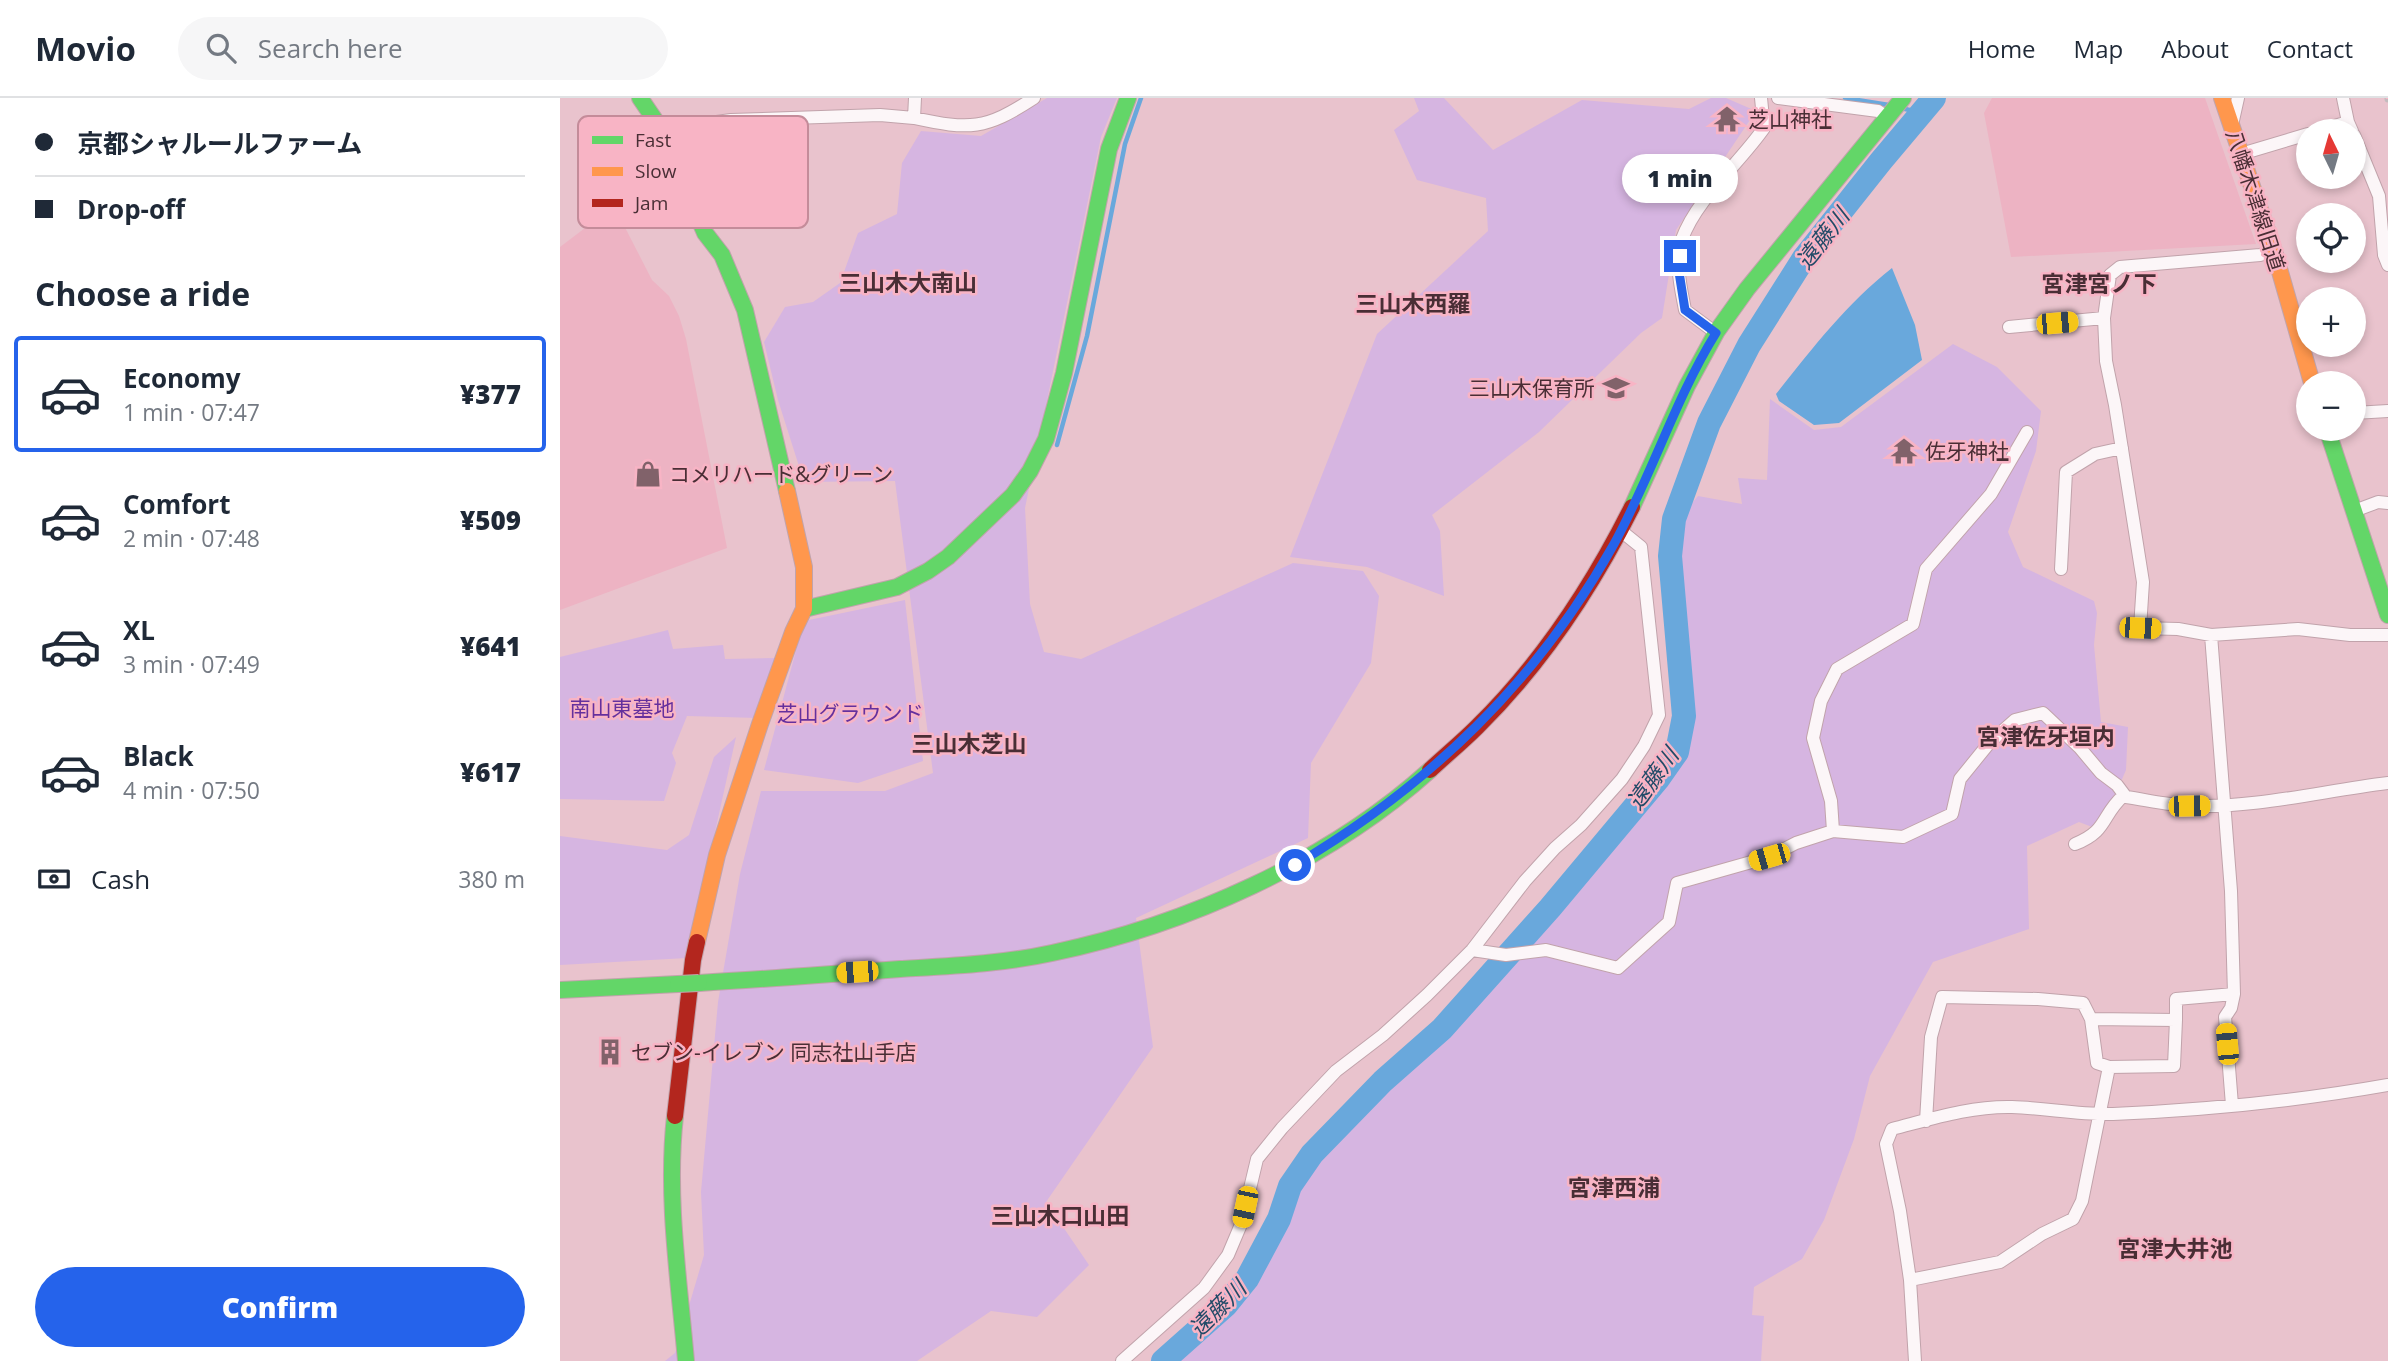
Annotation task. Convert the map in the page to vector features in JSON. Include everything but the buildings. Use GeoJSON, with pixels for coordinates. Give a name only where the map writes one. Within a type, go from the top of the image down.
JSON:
{"type":"FeatureCollection","features":[{"type":"Feature","properties":{"kind":"street"},"geometry":{"type":"LineString","coordinates":[[640,98],[651,116]]}},
{"type":"Feature","properties":{"kind":"street"},"geometry":{"type":"LineString","coordinates":[[914,118],[915,98]]}},
{"type":"Feature","properties":{"kind":"street"},"geometry":{"type":"LineString","coordinates":[[808,117],[880,115],[949,125],[979,126],[1010,114],[1034,98]]}},
{"type":"Feature","properties":{"kind":"street"},"geometry":{"type":"LineString","coordinates":[[804,609],[897,587],[928,572],[948,557],[1013,495],[1030,471],[1046,439],[1064,373],[1109,149],[1128,98]]}},
{"type":"Feature","properties":{"kind":"street"},"geometry":{"type":"LineString","coordinates":[[1716,333],[1685,310],[1679,272],[1681,240],[1697,211],[1764,128],[1761,98]]}},
{"type":"Feature","properties":{"kind":"street"},"geometry":{"type":"LineString","coordinates":[[1778,98],[1878,111],[1887,117]]}},
{"type":"Feature","properties":{"kind":"street"},"geometry":{"type":"LineString","coordinates":[[560,990],[989,963],[1050,954],[1121,937],[1248,890],[1349,833],[1423,777],[1471,733],[1547,646],[1580,600],[1620,530],[1685,391],[1716,333],[1749,288],[1903,98]]}},
{"type":"Feature","properties":{"kind":"street","name":"八幡木津線旧道"},"geometry":{"type":"LineString","coordinates":[[2222,98],[2274,251],[2309,371]]}},
{"type":"Feature","properties":{"kind":"street"},"geometry":{"type":"LineString","coordinates":[[2232,127],[2238,98]]}},
{"type":"Feature","properties":{"kind":"street"},"geometry":{"type":"LineString","coordinates":[[2343,98],[2348,119]]}},
{"type":"Feature","properties":{"kind":"street"},"geometry":{"type":"LineString","coordinates":[[2241,154],[2296,138]]}},
{"type":"Feature","properties":{"kind":"street"},"geometry":{"type":"LineString","coordinates":[[2366,166],[2378,195],[2384,255],[2388,265]]}},
{"type":"Feature","properties":{"kind":"street"},"geometry":{"type":"LineString","coordinates":[[686,1361],[675,1241],[672,1147],[693,960],[717,855],[773,690],[804,609],[802,558],[745,310],[722,255],[703,228]]}},
{"type":"Feature","properties":{"kind":"street"},"geometry":{"type":"LineString","coordinates":[[2274,251],[2225,259],[2120,267],[2110,275],[2104,318],[2106,361],[2143,582],[2140,628],[2178,629],[2211,635],[2298,629],[2350,635],[2388,635]]}},
{"type":"Feature","properties":{"kind":"street"},"geometry":{"type":"LineString","coordinates":[[2009,327],[2104,318]]}},
{"type":"Feature","properties":{"kind":"street"},"geometry":{"type":"LineString","coordinates":[[2366,412],[2388,411]]}},
{"type":"Feature","properties":{"kind":"street"},"geometry":{"type":"LineString","coordinates":[[1833,831],[1831,801],[1812,738],[1821,701],[1837,669],[1913,624],[1926,569],[1991,494],[2027,432]]}},
{"type":"Feature","properties":{"kind":"street"},"geometry":{"type":"LineString","coordinates":[[2331,441],[2388,615]]}},
{"type":"Feature","properties":{"kind":"street"},"geometry":{"type":"LineString","coordinates":[[2061,569],[2066,472],[2095,454],[2122,449]]}},
{"type":"Feature","properties":{"kind":"street"},"geometry":{"type":"LineString","coordinates":[[2354,511],[2378,502],[2388,503]]}},
{"type":"Feature","properties":{"kind":"street"},"geometry":{"type":"LineString","coordinates":[[1122,1361],[1204,1288],[1228,1255],[1242,1222],[1257,1159],[1282,1128],[1336,1071],[1383,1035],[1472,950],[1525,881],[1622,779],[1644,746],[1659,715],[1641,547],[1620,530]]}},
{"type":"Feature","properties":{"kind":"street"},"geometry":{"type":"LineString","coordinates":[[2211,635],[2231,891],[2234,994],[2231,1008],[2225,1017],[2232,1105]]}},
{"type":"Feature","properties":{"kind":"street"},"geometry":{"type":"LineString","coordinates":[[1472,950],[1506,955],[1546,950],[1618,968],[1669,922],[1677,883],[1769,857],[1796,843],[1833,831],[1903,837],[1952,814],[1959,779],[1990,742],[2015,720],[2043,713],[2101,773],[2117,785],[2123,796]]}},
{"type":"Feature","properties":{"kind":"street"},"geometry":{"type":"LineString","coordinates":[[2123,796],[2189,806],[2223,806],[2285,800],[2388,782]]}},
{"type":"Feature","properties":{"kind":"street"},"geometry":{"type":"LineString","coordinates":[[2075,845],[2100,830],[2114,804],[2123,796]]}},
{"type":"Feature","properties":{"kind":"street"},"geometry":{"type":"LineString","coordinates":[[1926,1121],[1931,1037],[1942,997],[2083,1003],[2091,1019],[2097,1063],[2109,1067],[2174,1066],[2176,999],[2234,994]]}},
{"type":"Feature","properties":{"kind":"street"},"geometry":{"type":"LineString","coordinates":[[2091,1019],[2176,1020]]}},
{"type":"Feature","properties":{"kind":"street"},"geometry":{"type":"LineString","coordinates":[[1910,1280],[2000,1262],[2042,1234],[2073,1219],[2082,1201],[2109,1067]]}},
{"type":"Feature","properties":{"kind":"street"},"geometry":{"type":"LineString","coordinates":[[1915,1361],[1910,1280],[1886,1144],[1892,1129],[1962,1112],[2010,1107],[2101,1114],[2177,1111],[2333,1095],[2388,1085]]}},
{"type":"Feature","properties":{"kind":"shaded area"},"geometry":{"type":"Polygon","coordinates":[[[1992,98],[2205,98],[2256,244],[2011,257],[1984,113],[1992,98]]]}},
{"type":"Feature","properties":{"kind":"shaded area"},"geometry":{"type":"Polygon","coordinates":[[[585,228],[625,228],[652,280],[669,296],[686,339],[727,548],[560,610],[560,252],[560,247],[585,228]]]}},
{"type":"Feature","properties":{"kind":"green space"},"geometry":{"type":"Polygon","coordinates":[[[1047,98],[1117,98],[1101,137],[1025,508],[1030,604],[1044,652],[1081,659],[1293,563],[1363,571],[1379,596],[1371,663],[1311,763],[1308,838],[1136,918],[1153,1047],[1046,1202],[1089,1265],[1037,1317],[991,1311],[917,1361],[665,1361],[675,1353],[704,1255],[701,1192],[718,1002],[740,874],[761,791],[885,791],[933,773],[895,481],[804,482],[778,400],[764,342],[785,307],[813,302],[840,283],[858,233],[897,214],[902,163],[921,131],[981,136],[1047,98]]]}},
{"type":"Feature","properties":{"kind":"green space"},"geometry":{"type":"Polygon","coordinates":[[[1414,98],[1444,98],[1493,150],[1582,100],[1689,109],[1711,98],[1726,98],[1756,111],[1676,230],[1662,318],[1641,333],[1539,432],[1432,515],[1440,531],[1444,596],[1367,567],[1290,557],[1377,334],[1488,231],[1486,198],[1417,180],[1394,130],[1419,111],[1414,98]]]}},
{"type":"Feature","properties":{"kind":"green space"},"geometry":{"type":"Polygon","coordinates":[[[1953,344],[1997,367],[2041,411],[2036,451],[2008,532],[2023,567],[2094,601],[2097,613],[2094,645],[2101,722],[2128,727],[2126,770],[2100,830],[2079,822],[2027,846],[2029,929],[1933,962],[1870,1076],[1854,1139],[1824,1220],[1802,1259],[1754,1287],[1752,1315],[1764,1316],[1761,1361],[1178,1361],[1258,1282],[1296,1190],[1317,1157],[1372,1099],[1464,1017],[1558,913],[1680,759],[1689,711],[1676,554],[1683,514],[1698,496],[1742,504],[1738,478],[1767,480],[1770,399],[1814,430],[1841,427],[1953,344]]]}},
{"type":"Feature","properties":{"kind":"green space","name":"芝山グラウンド"},"geometry":{"type":"Polygon","coordinates":[[[905,600],[923,761],[858,783],[764,770],[801,632],[809,620],[905,600]]]}},
{"type":"Feature","properties":{"kind":"green space","name":"南山東墓地"},"geometry":{"type":"Polygon","coordinates":[[[668,630],[673,649],[723,645],[725,659],[776,658],[758,718],[687,716],[672,753],[676,763],[664,801],[560,799],[560,657],[668,630]]]}},
{"type":"Feature","properties":{"kind":"green space"},"geometry":{"type":"Polygon","coordinates":[[[736,737],[687,958],[560,965],[560,836],[667,850],[689,835],[714,757],[736,737]]]}},
{"type":"Feature","properties":{"kind":"water"},"geometry":{"type":"Polygon","coordinates":[[[1892,268],[1915,325],[1922,360],[1839,423],[1814,425],[1779,401],[1776,394],[1845,312],[1892,268]]]}},
{"type":"Feature","properties":{"kind":"waterway"},"geometry":{"type":"LineString","coordinates":[[1057,445],[1087,336],[1125,144],[1141,98]]}},
{"type":"Feature","properties":{"kind":"waterway"},"geometry":{"type":"LineString","coordinates":[[1845,98],[1889,105]]}},
{"type":"Feature","properties":{"kind":"waterway","name":"遠藤川"},"geometry":{"type":"LineString","coordinates":[[1163,1361],[1226,1305],[1247,1279],[1279,1219],[1290,1186],[1312,1154],[1383,1081],[1442,1029],[1550,908],[1658,779],[1677,752],[1684,716],[1670,556],[1674,519],[1709,423],[1749,345],[1804,258],[1934,98]]}},
{"type":"Feature","properties":{"kind":"waterway"},"geometry":{"type":"LineString","coordinates":[[1901,108],[1922,113]]}},
{"type":"Feature","properties":{"kind":"traffic: fast"},"geometry":{"type":"LineString","coordinates":[[640,98],[652,116]]}},
{"type":"Feature","properties":{"kind":"traffic: fast"},"geometry":{"type":"LineString","coordinates":[[804,609],[897,587],[928,571],[948,557],[1013,495],[1030,471],[1046,439],[1064,373],[1109,149],[1128,98]]}},
{"type":"Feature","properties":{"kind":"traffic: fast"},"geometry":{"type":"LineString","coordinates":[[1632,507],[1687,386],[1717,331],[1747,289],[1903,98]]}},
{"type":"Feature","properties":{"kind":"traffic: fast"},"geometry":{"type":"LineString","coordinates":[[703,228],[722,255],[745,310],[787,491]]}},
{"type":"Feature","properties":{"kind":"traffic: fast"},"geometry":{"type":"LineString","coordinates":[[2331,441],[2388,615]]}},
{"type":"Feature","properties":{"kind":"traffic: fast"},"geometry":{"type":"LineString","coordinates":[[699,983],[957,966],[1033,957],[1103,941],[1204,907],[1301,861],[1390,803],[1430,770]]}},
{"type":"Feature","properties":{"kind":"traffic: fast"},"geometry":{"type":"LineString","coordinates":[[678,984],[699,983]]}},
{"type":"Feature","properties":{"kind":"traffic: fast"},"geometry":{"type":"LineString","coordinates":[[560,990],[678,984]]}},
{"type":"Feature","properties":{"kind":"traffic: fast"},"geometry":{"type":"LineString","coordinates":[[675,1116],[673,1208],[686,1361]]}},
{"type":"Feature","properties":{"kind":"traffic: slow"},"geometry":{"type":"LineString","coordinates":[[2222,98],[2274,251],[2309,371]]}},
{"type":"Feature","properties":{"kind":"traffic: slow"},"geometry":{"type":"LineString","coordinates":[[697,942],[717,855],[760,724],[804,609],[804,567],[787,491]]}},
{"type":"Feature","properties":{"kind":"traffic: jam"},"geometry":{"type":"LineString","coordinates":[[1430,770],[1500,703],[1544,651],[1600,566],[1632,507]]}},
{"type":"Feature","properties":{"kind":"traffic: jam"},"geometry":{"type":"LineString","coordinates":[[675,1116],[697,942]]}},
{"type":"Feature","properties":{"kind":"place","name":"芝山神社"},"geometry":{"type":"Point","coordinates":[1727,119]}},
{"type":"Feature","properties":{"kind":"place","name":"三山木保育所"},"geometry":{"type":"Point","coordinates":[1616,388]}},
{"type":"Feature","properties":{"kind":"place","name":"佐牙神社"},"geometry":{"type":"Point","coordinates":[1904,451]}},
{"type":"Feature","properties":{"kind":"place","name":"コメリハード&グリーン"},"geometry":{"type":"Point","coordinates":[648,474]}},
{"type":"Feature","properties":{"kind":"place","name":"セブン-イレブン 同志社山手店"},"geometry":{"type":"Point","coordinates":[610,1052]}},
{"type":"Feature","properties":{"kind":"district","name":"三山木大南山"},"geometry":{"type":"Point","coordinates":[908,282]}},
{"type":"Feature","properties":{"kind":"district","name":"宮津宮ノ下"},"geometry":{"type":"Point","coordinates":[2099,283]}},
{"type":"Feature","properties":{"kind":"district","name":"三山木西羅"},"geometry":{"type":"Point","coordinates":[1413,303]}},
{"type":"Feature","properties":{"kind":"district","name":"宮津佐牙垣内"},"geometry":{"type":"Point","coordinates":[2046,736]}},
{"type":"Feature","properties":{"kind":"district","name":"三山木芝山"},"geometry":{"type":"Point","coordinates":[969,743]}},
{"type":"Feature","properties":{"kind":"district","name":"宮津西浦"},"geometry":{"type":"Point","coordinates":[1614,1187]}},
{"type":"Feature","properties":{"kind":"district","name":"三山木口山田"},"geometry":{"type":"Point","coordinates":[1060,1215]}},
{"type":"Feature","properties":{"kind":"district","name":"宮津大井池"},"geometry":{"type":"Point","coordinates":[2175,1248]}},
{"type":"Feature","properties":{"kind":"route"},"geometry":{"type":"LineString","coordinates":[[1295,865],[1349,833],[1387,805],[1423,777],[1471,733],[1547,646],[1580,600],[1614,543],[1685,391],[1716,333],[1685,310],[1679,272],[1680,256]]}}]}
